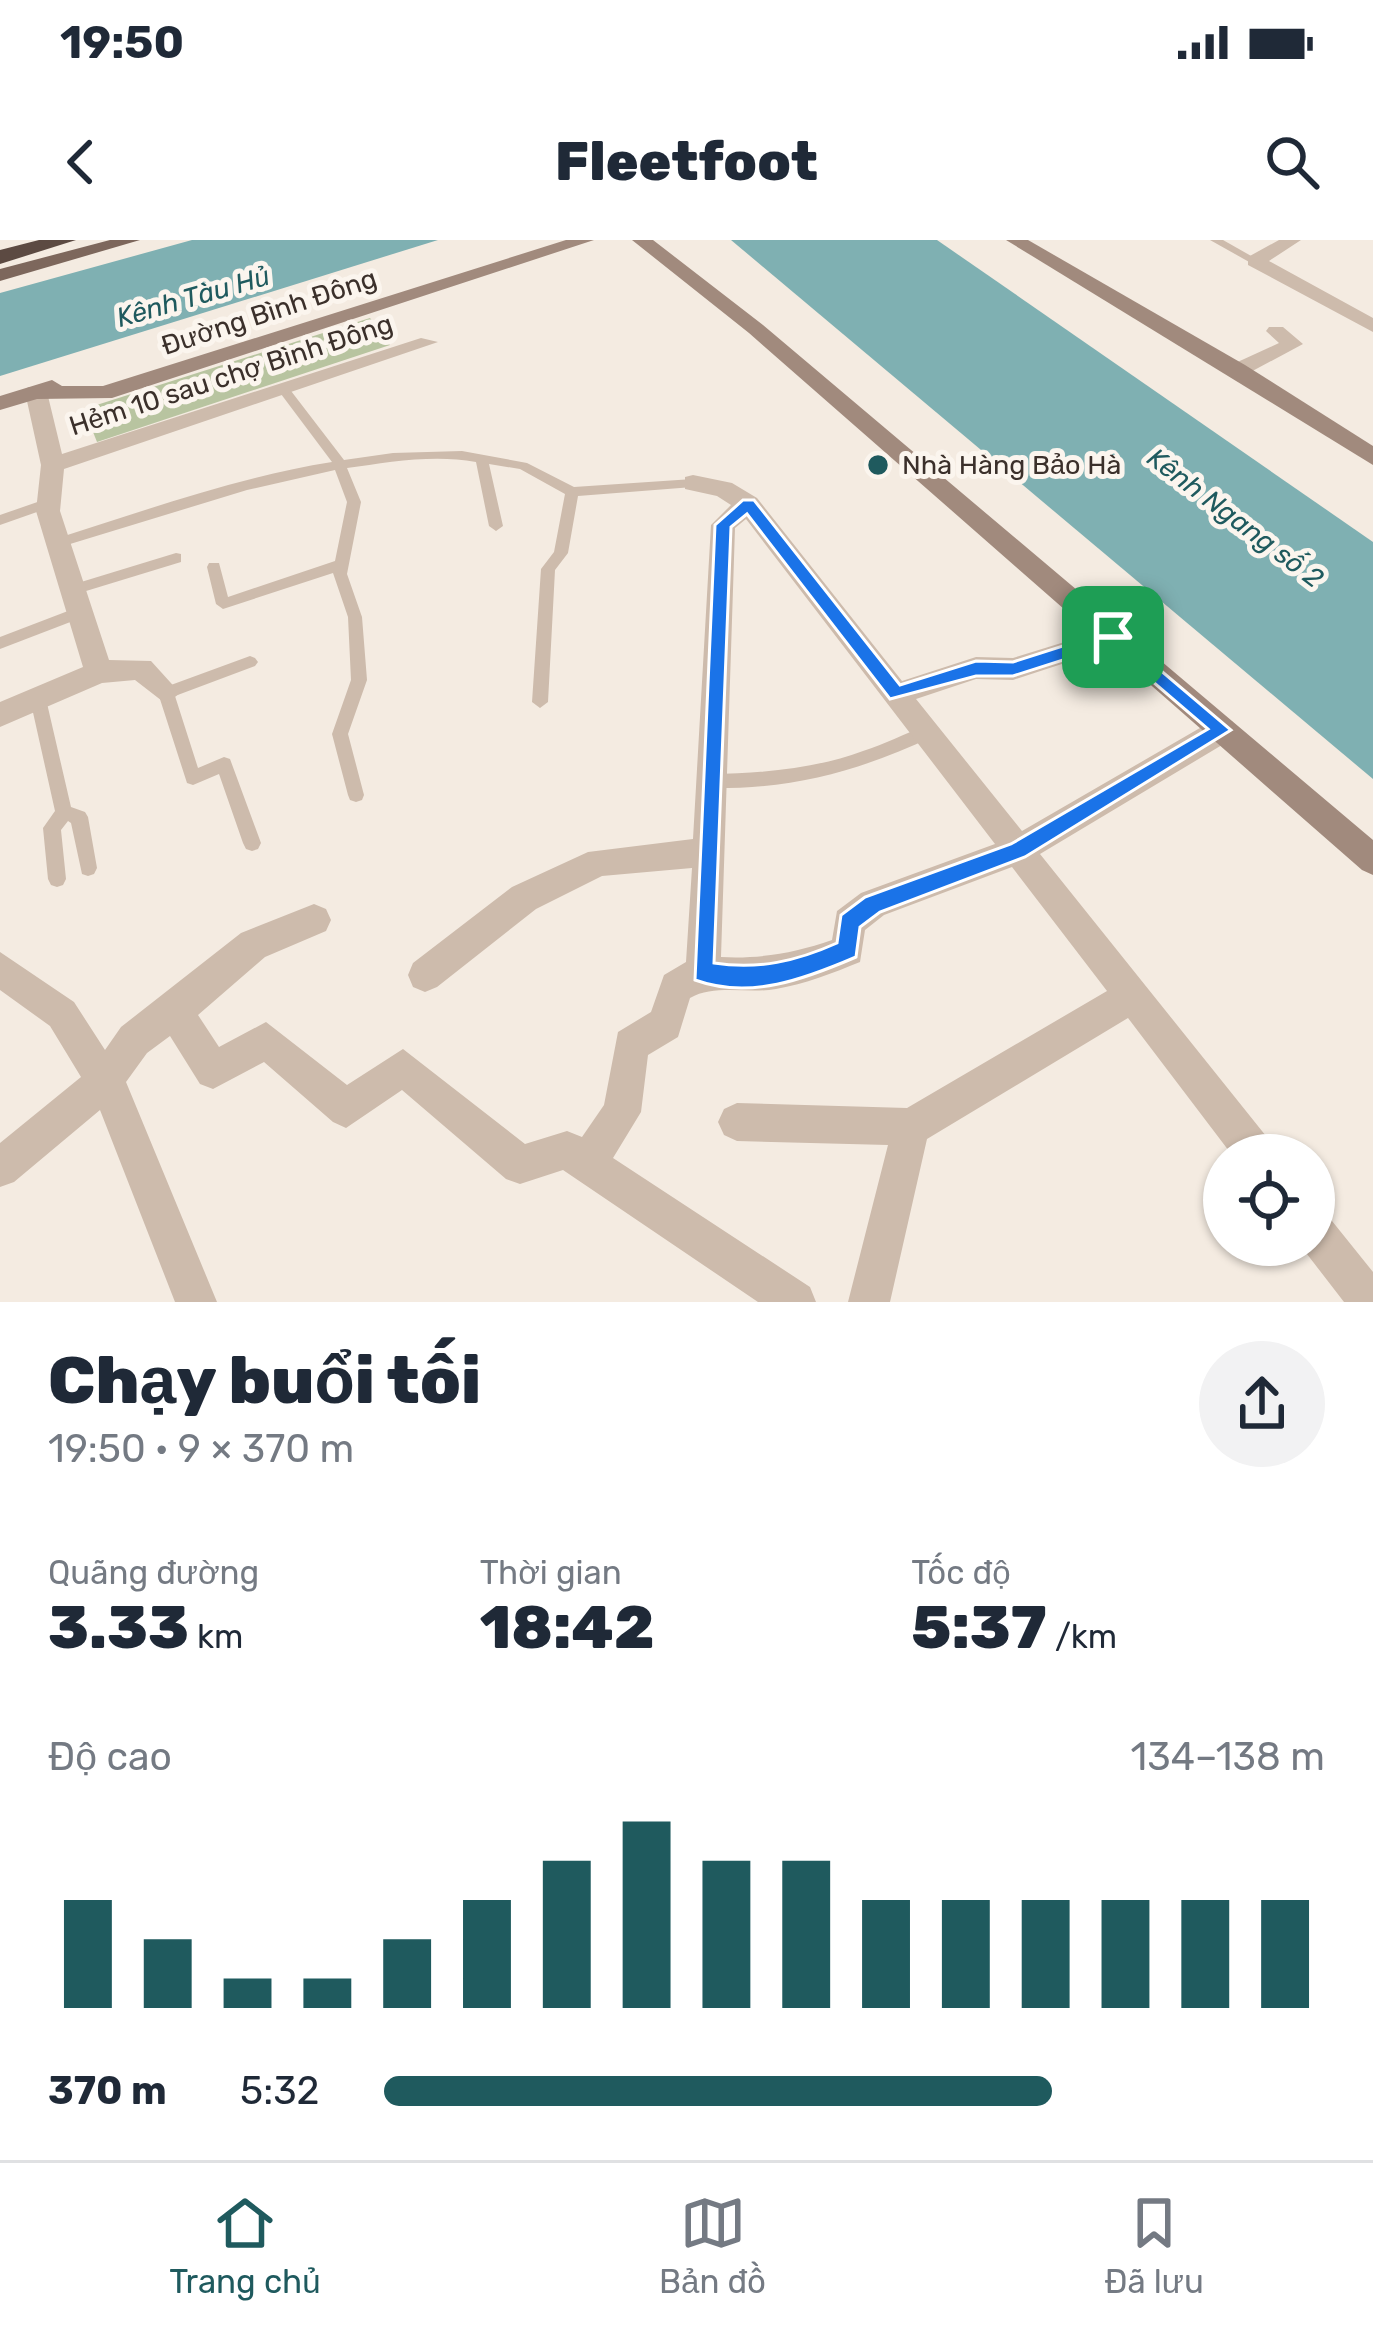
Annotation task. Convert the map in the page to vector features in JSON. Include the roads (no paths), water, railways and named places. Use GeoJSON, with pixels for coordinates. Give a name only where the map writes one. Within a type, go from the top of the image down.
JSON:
{"type":"FeatureCollection","features":[{"type":"Feature","properties":{"kind":"highway"},"geometry":{"type":"LineString","coordinates":[[0,257],[65,240]]}},
{"type":"Feature","properties":{"kind":"main road"},"geometry":{"type":"LineString","coordinates":[[0,271],[101,240]]}},
{"type":"Feature","properties":{"kind":"main road"},"geometry":{"type":"LineString","coordinates":[[0,271],[131,240]]}},
{"type":"Feature","properties":{"kind":"street","name":"Đường Bình Đông"},"geometry":{"type":"LineString","coordinates":[[0,403],[521,240]]}},
{"type":"Feature","properties":{"kind":"street","name":"Đường Bình Đông"},"geometry":{"type":"LineString","coordinates":[[36,392],[104,393],[585,240]]}},
{"type":"Feature","properties":{"kind":"street"},"geometry":{"type":"LineString","coordinates":[[641,240],[756,328],[1373,860]]}},
{"type":"Feature","properties":{"kind":"street"},"geometry":{"type":"LineString","coordinates":[[1015,240],[1238,370],[1373,457]]}},
{"type":"Feature","properties":{"kind":"street"},"geometry":{"type":"LineString","coordinates":[[1255,261],[1292,240]]}},
{"type":"Feature","properties":{"kind":"street"},"geometry":{"type":"LineString","coordinates":[[1255,261],[1373,326]]}},
{"type":"Feature","properties":{"kind":"street"},"geometry":{"type":"LineString","coordinates":[[1238,370],[1293,344],[1276,331]]}},
{"type":"Feature","properties":{"kind":"street","name":"Hẻm 10 sau chợ Bình Đông"},"geometry":{"type":"LineString","coordinates":[[52,465],[428,342]]}},
{"type":"Feature","properties":{"kind":"street"},"geometry":{"type":"LineString","coordinates":[[36,392],[52,465],[49,503],[57,542],[99,672]]}},
{"type":"Feature","properties":{"kind":"street"},"geometry":{"type":"LineString","coordinates":[[693,483],[724,489],[748,504],[1240,1134]]}},
{"type":"Feature","properties":{"kind":"street"},"geometry":{"type":"LineString","coordinates":[[703,972],[723,525],[748,504]]}},
{"type":"Feature","properties":{"kind":"street"},"geometry":{"type":"LineString","coordinates":[[896,694],[976,668],[1013,669],[1113,637]]}},
{"type":"Feature","properties":{"kind":"street"},"geometry":{"type":"LineString","coordinates":[[0,715],[99,672],[141,669],[166,693]]}},
{"type":"Feature","properties":{"kind":"street"},"geometry":{"type":"LineString","coordinates":[[175,1012],[213,1071],[266,1040],[346,1109],[403,1067],[520,1165],[577,1156],[622,1112],[631,1045],[665,1024],[676,987],[703,972],[747,979],[805,968],[848,950],[849,922],[873,904],[1018,850],[1222,730]]}},
{"type":"Feature","properties":{"kind":"street"},"geometry":{"type":"LineString","coordinates":[[425,975],[524,898],[599,862],[708,851]]}},
{"type":"Feature","properties":{"kind":"street"},"geometry":{"type":"LineString","coordinates":[[0,1168],[104,1082],[134,1040],[175,1012],[253,945],[314,920]]}},
{"type":"Feature","properties":{"kind":"street"},"geometry":{"type":"LineString","coordinates":[[0,969],[62,1014],[104,1082],[196,1302]]}},
{"type":"Feature","properties":{"kind":"street"},"geometry":{"type":"LineString","coordinates":[[737,1122],[911,1127],[1132,996]]}},
{"type":"Feature","properties":{"kind":"street"},"geometry":{"type":"LineString","coordinates":[[869,1302],[911,1127]]}},
{"type":"Feature","properties":{"kind":"street"},"geometry":{"type":"LineString","coordinates":[[577,1156],[795,1302]]}},
{"type":"Feature","properties":{"kind":"street"},"geometry":{"type":"LineString","coordinates":[[1335,1257],[1370,1302]]}},
{"type":"Feature","properties":{"kind":"lane"},"geometry":{"type":"LineString","coordinates":[[1215,240],[1255,261]]}},
{"type":"Feature","properties":{"kind":"lane"},"geometry":{"type":"LineString","coordinates":[[284,390],[338,460],[354,502],[340,565],[355,616],[359,680],[340,734],[356,795]]}},
{"type":"Feature","properties":{"kind":"lane"},"geometry":{"type":"LineString","coordinates":[[482,459],[496,526]]}},
{"type":"Feature","properties":{"kind":"lane"},"geometry":{"type":"LineString","coordinates":[[57,542],[338,460],[482,459],[546,470],[572,492],[693,483]]}},
{"type":"Feature","properties":{"kind":"lane"},"geometry":{"type":"LineString","coordinates":[[540,702],[548,569],[560,553],[572,492]]}},
{"type":"Feature","properties":{"kind":"lane"},"geometry":{"type":"LineString","coordinates":[[0,520],[49,503]]}},
{"type":"Feature","properties":{"kind":"lane"},"geometry":{"type":"LineString","coordinates":[[0,643],[77,601],[176,558]]}},
{"type":"Feature","properties":{"kind":"lane"},"geometry":{"type":"LineString","coordinates":[[214,567],[223,604],[340,565]]}},
{"type":"Feature","properties":{"kind":"lane"},"geometry":{"type":"LineString","coordinates":[[250,662],[166,693],[193,778],[224,764],[253,843]]}},
{"type":"Feature","properties":{"kind":"lane"},"geometry":{"type":"LineString","coordinates":[[38,699],[64,813]]}},
{"type":"Feature","properties":{"kind":"lane"},"geometry":{"type":"LineString","coordinates":[[711,781],[763,782],[862,764],[926,732]]}},
{"type":"Feature","properties":{"kind":"lane"},"geometry":{"type":"LineString","coordinates":[[64,813],[79,817],[88,868]]}},
{"type":"Feature","properties":{"kind":"lane"},"geometry":{"type":"LineString","coordinates":[[57,879],[52,828],[64,813]]}},
{"type":"Feature","properties":{"kind":"water","name":"Kênh Tàu Hủ"},"geometry":{"type":"Polygon","coordinates":[[[192,240],[438,240],[0,376],[0,293],[192,240]]]}},
{"type":"Feature","properties":{"kind":"water","name":"Kênh Ngang số 2"},"geometry":{"type":"Polygon","coordinates":[[[731,240],[937,240],[1373,542],[1373,779],[731,240]]]}},
{"type":"Feature","properties":{"kind":"place","name":"Nhà Hàng Bảo Hà"},"geometry":{"type":"Point","coordinates":[878,465]}}]}
